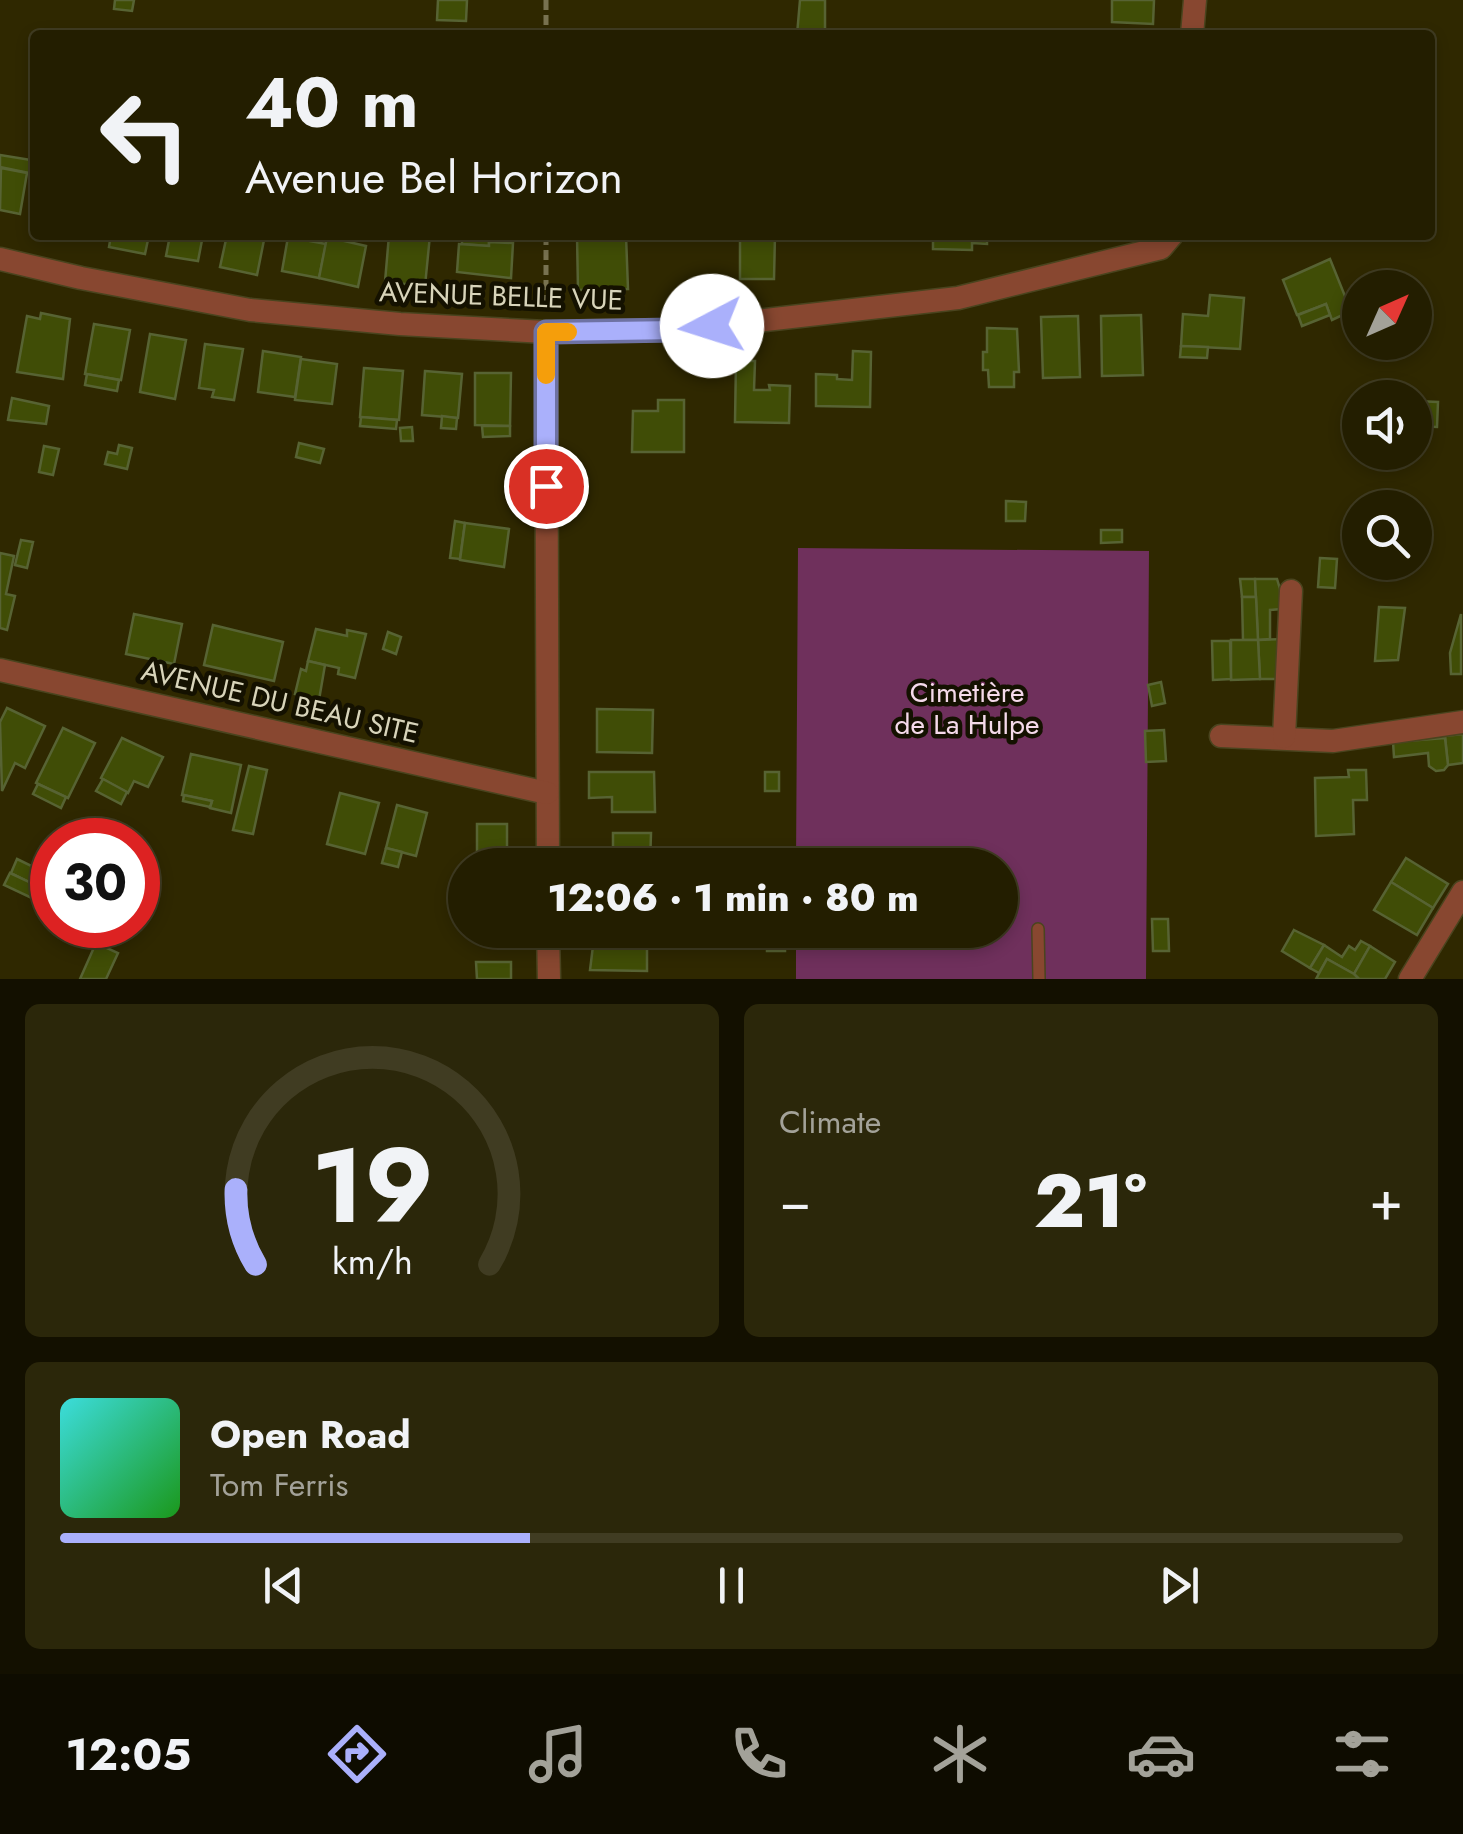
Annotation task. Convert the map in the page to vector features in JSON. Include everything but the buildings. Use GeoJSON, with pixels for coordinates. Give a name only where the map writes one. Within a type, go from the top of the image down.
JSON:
{"type":"FeatureCollection","features":[{"type":"Feature","properties":{"kind":"street"},"geometry":{"type":"LineString","coordinates":[[1192,30],[1195,0]]}},
{"type":"Feature","properties":{"kind":"street","name":"AVENUE BELLE VUE"},"geometry":{"type":"LineString","coordinates":[[0,259],[250,310],[546,332],[677,330],[958,298],[1162,248],[1168,240]]}},
{"type":"Feature","properties":{"kind":"street"},"geometry":{"type":"LineString","coordinates":[[546,332],[548,848]]}},
{"type":"Feature","properties":{"kind":"street"},"geometry":{"type":"LineString","coordinates":[[1284,737],[1291,591]]}},
{"type":"Feature","properties":{"kind":"street","name":"AVENUE DU BEAU SITE"},"geometry":{"type":"LineString","coordinates":[[0,670],[547,793]]}},
{"type":"Feature","properties":{"kind":"street"},"geometry":{"type":"LineString","coordinates":[[1221,736],[1333,741],[1463,722]]}},
{"type":"Feature","properties":{"kind":"street"},"geometry":{"type":"LineString","coordinates":[[1410,979],[1463,892]]}},
{"type":"Feature","properties":{"kind":"street"},"geometry":{"type":"LineString","coordinates":[[548,948],[548,979]]}},
{"type":"Feature","properties":{"kind":"lane"},"geometry":{"type":"LineString","coordinates":[[1038,929],[1039,979]]}},
{"type":"Feature","properties":{"kind":"path"},"geometry":{"type":"LineString","coordinates":[[546,0],[546,30]]}},
{"type":"Feature","properties":{"kind":"path"},"geometry":{"type":"LineString","coordinates":[[546,240],[546,332]]}},
{"type":"Feature","properties":{"kind":"green space","name":"Cimetière de La Hulpe"},"geometry":{"type":"Polygon","coordinates":[[[798,548],[1149,551],[1146,979],[796,979],[796,948],[1018,948],[1018,848],[796,848],[798,548]]]}},
{"type":"Feature","properties":{"kind":"slow traffic"},"geometry":{"type":"LineString","coordinates":[[546,375],[546,332],[568,332]]}},
{"type":"Feature","properties":{"kind":"route"},"geometry":{"type":"LineString","coordinates":[[546,486],[546,332],[712,326]]}}]}
